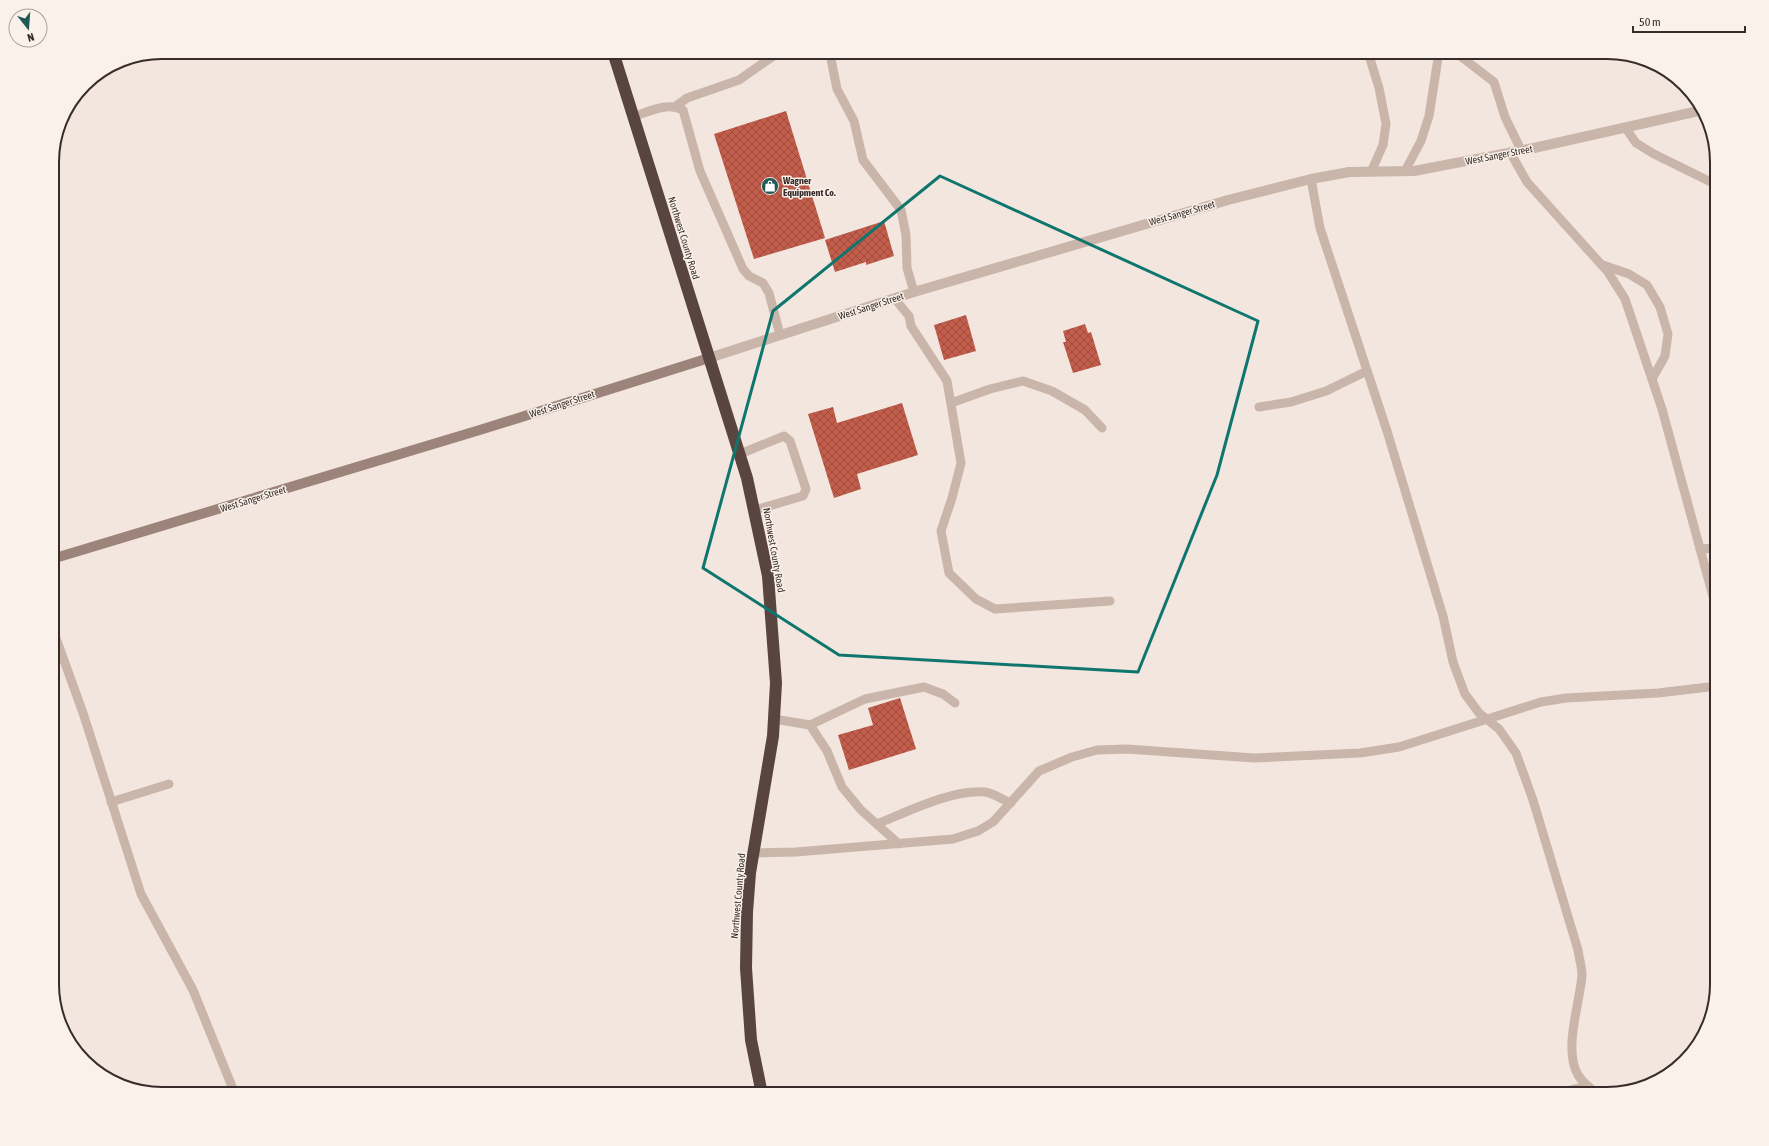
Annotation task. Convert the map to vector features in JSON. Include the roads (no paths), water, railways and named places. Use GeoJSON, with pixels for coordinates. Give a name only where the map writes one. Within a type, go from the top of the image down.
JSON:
{"type":"FeatureCollection","features":[{"type":"Feature","properties":{"kind":"highway","name":"Northwest County Road"},"geometry":{"type":"LineString","coordinates":[[614,59],[708,358],[740,454],[755,510],[768,576],[776,683],[774,719],[773,736],[753,853],[747,912],[746,968],[752,1040],[761,1087]]}},
{"type":"Feature","properties":{"kind":"main road","name":"West Sanger Street"},"geometry":{"type":"LineString","coordinates":[[59,557],[491,427],[708,358]]}},
{"type":"Feature","properties":{"kind":"street","name":"West Sanger Street"},"geometry":{"type":"LineString","coordinates":[[708,358],[914,292],[1228,200],[1311,179],[1349,172],[1414,172],[1697,111]]}},
{"type":"Feature","properties":{"kind":"lane"},"geometry":{"type":"LineString","coordinates":[[676,106],[687,98],[739,80],[769,59]]}},
{"type":"Feature","properties":{"kind":"lane"},"geometry":{"type":"LineString","coordinates":[[831,59],[837,89],[854,122],[863,160],[901,210],[906,235],[907,268],[914,292]]}},
{"type":"Feature","properties":{"kind":"lane"},"geometry":{"type":"LineString","coordinates":[[1370,59],[1379,88],[1386,124],[1383,145],[1371,172]]}},
{"type":"Feature","properties":{"kind":"lane"},"geometry":{"type":"LineString","coordinates":[[1405,172],[1421,141],[1429,116],[1438,59]]}},
{"type":"Feature","properties":{"kind":"lane"},"geometry":{"type":"LineString","coordinates":[[1464,59],[1494,82],[1505,117],[1521,150]]}},
{"type":"Feature","properties":{"kind":"lane"},"geometry":{"type":"LineString","coordinates":[[633,117],[663,106],[676,106],[684,110],[700,171],[742,269],[749,276],[763,283],[769,293],[780,335]]}},
{"type":"Feature","properties":{"kind":"lane"},"geometry":{"type":"LineString","coordinates":[[1625,128],[1636,143],[1654,154],[1710,182]]}},
{"type":"Feature","properties":{"kind":"lane"},"geometry":{"type":"LineString","coordinates":[[1510,152],[1527,182],[1608,272],[1625,299],[1662,409],[1710,585]]}},
{"type":"Feature","properties":{"kind":"lane"},"geometry":{"type":"LineString","coordinates":[[1311,179],[1320,228],[1387,431],[1442,616],[1453,662],[1466,694],[1479,713],[1499,729],[1516,753],[1533,800],[1578,950],[1582,973],[1572,1039],[1572,1058],[1577,1075],[1586,1086],[1582,1087]]}},
{"type":"Feature","properties":{"kind":"lane"},"geometry":{"type":"LineString","coordinates":[[1601,265],[1629,274],[1647,285],[1660,307],[1668,334],[1665,356],[1652,379]]}},
{"type":"Feature","properties":{"kind":"lane"},"geometry":{"type":"LineString","coordinates":[[895,299],[909,316],[911,326],[947,381],[961,463],[952,498],[941,531],[949,573],[976,599],[995,609],[1110,600]]}},
{"type":"Feature","properties":{"kind":"lane"},"geometry":{"type":"LineString","coordinates":[[1259,407],[1292,402],[1326,391],[1367,371]]}},
{"type":"Feature","properties":{"kind":"lane"},"geometry":{"type":"LineString","coordinates":[[951,403],[990,389],[1023,381],[1052,391],[1085,410],[1102,428]]}},
{"type":"Feature","properties":{"kind":"lane"},"geometry":{"type":"LineString","coordinates":[[740,454],[784,436],[790,440],[806,489],[803,496],[755,510]]}},
{"type":"Feature","properties":{"kind":"lane"},"geometry":{"type":"LineString","coordinates":[[1700,549],[1710,548]]}},
{"type":"Feature","properties":{"kind":"lane"},"geometry":{"type":"LineString","coordinates":[[59,646],[83,713],[141,894],[193,990],[232,1087]]}},
{"type":"Feature","properties":{"kind":"lane"},"geometry":{"type":"LineString","coordinates":[[753,853],[796,852],[953,839],[978,832],[993,822],[1039,771],[1072,757],[1097,750],[1127,749],[1254,758],[1360,753],[1399,747],[1541,702],[1566,698],[1658,693],[1710,687]]}},
{"type":"Feature","properties":{"kind":"lane"},"geometry":{"type":"LineString","coordinates":[[774,719],[810,725],[865,699],[924,688],[943,694],[955,703]]}},
{"type":"Feature","properties":{"kind":"lane"},"geometry":{"type":"LineString","coordinates":[[810,725],[827,751],[842,787],[862,810],[899,844]]}},
{"type":"Feature","properties":{"kind":"lane"},"geometry":{"type":"LineString","coordinates":[[111,802],[169,784]]}},
{"type":"Feature","properties":{"kind":"lane"},"geometry":{"type":"LineString","coordinates":[[877,824],[924,805],[958,795],[986,792],[1011,803]]}},
{"type":"Feature","properties":{"kind":"place","name":"Wagner Equipment Co."},"geometry":{"type":"Point","coordinates":[770,186]}}]}
